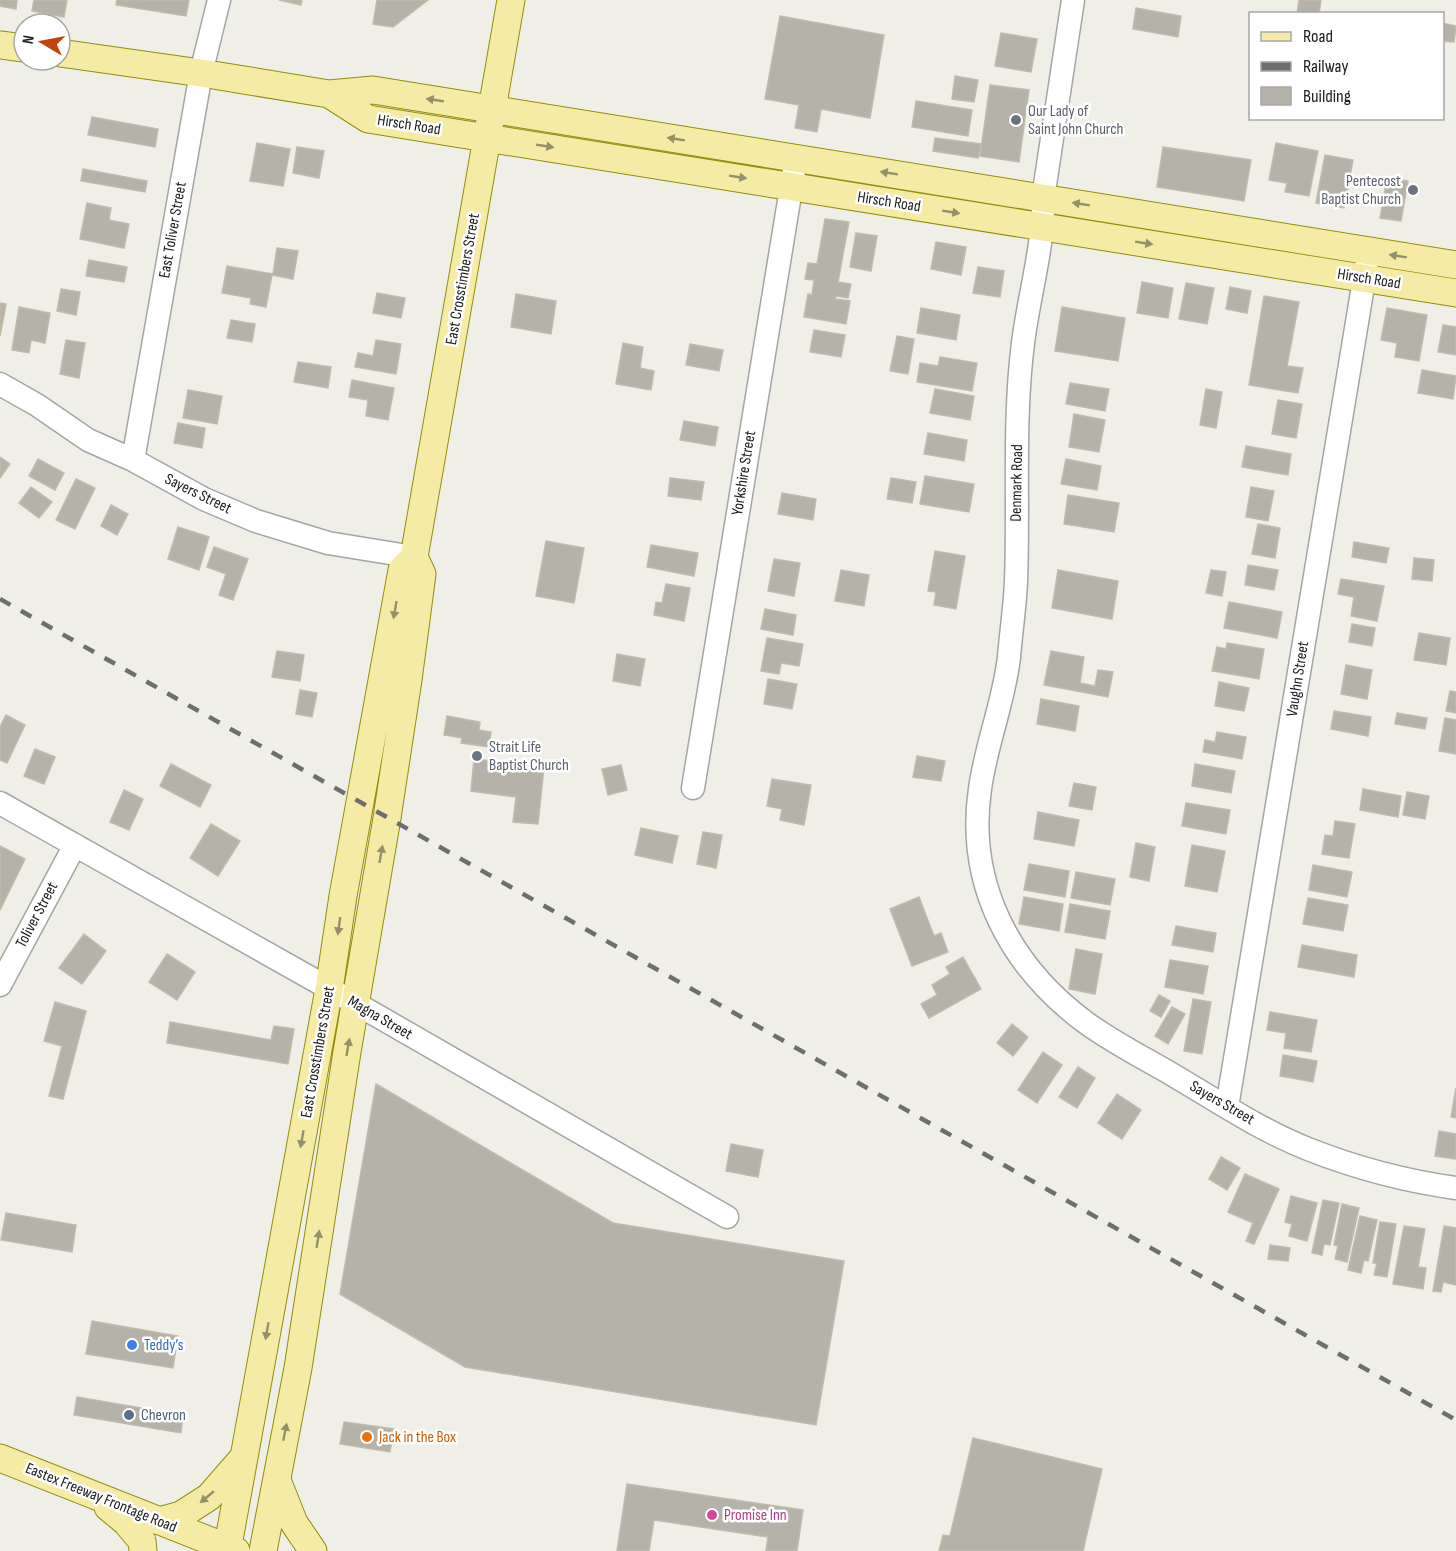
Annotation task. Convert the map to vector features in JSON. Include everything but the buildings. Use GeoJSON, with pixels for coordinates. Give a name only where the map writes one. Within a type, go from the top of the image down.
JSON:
{"type":"FeatureCollection","features":[{"type":"Feature","properties":{"kind":"main road","name":"East Crosstimbers Street"},"geometry":{"type":"LineString","coordinates":[[230,1550],[244,1457],[402,570],[414,557],[511,0]]}},
{"type":"Feature","properties":{"kind":"main road","name":"Hirsch Road"},"geometry":{"type":"LineString","coordinates":[[72,56],[201,73],[329,94],[373,90],[1456,265]]}},
{"type":"Feature","properties":{"kind":"main road","name":"Hirsch Road"},"geometry":{"type":"LineString","coordinates":[[329,94],[368,119],[1456,293]]}},
{"type":"Feature","properties":{"kind":"main road","name":"East Crosstimbers Street"},"geometry":{"type":"LineString","coordinates":[[263,1551],[298,1368],[387,818],[422,574],[414,557]]}},
{"type":"Feature","properties":{"kind":"main road"},"geometry":{"type":"LineString","coordinates":[[159,1521],[181,1515],[209,1497],[244,1457]]}},
{"type":"Feature","properties":{"kind":"main road","name":"Eastex Freeway Frontage Road"},"geometry":{"type":"LineString","coordinates":[[0,1458],[230,1550]]}},
{"type":"Feature","properties":{"kind":"main road"},"geometry":{"type":"LineString","coordinates":[[277,1480],[294,1523],[312,1551]]}},
{"type":"Feature","properties":{"kind":"main road"},"geometry":{"type":"LineString","coordinates":[[92,1493],[126,1522],[142,1541],[143,1551]]}},
{"type":"Feature","properties":{"kind":"street","name":"East Toliver Street"},"geometry":{"type":"LineString","coordinates":[[133,460],[201,73],[219,0]]}},
{"type":"Feature","properties":{"kind":"street","name":"Denmark Road"},"geometry":{"type":"LineString","coordinates":[[1020,957],[1006,935],[993,907],[982,870],[977,840],[977,810],[980,786],[1008,665],[1016,583],[1018,415],[1023,344],[1043,226],[1043,198],[1073,0]]}},
{"type":"Feature","properties":{"kind":"street","name":"Yorkshire Street"},"geometry":{"type":"LineString","coordinates":[[693,788],[796,158]]}},
{"type":"Feature","properties":{"kind":"street","name":"Vaughn Street"},"geometry":{"type":"LineString","coordinates":[[1227,1107],[1369,251]]}},
{"type":"Feature","properties":{"kind":"street","name":"Sayers Street"},"geometry":{"type":"LineString","coordinates":[[0,384],[37,405],[88,440],[133,460],[204,499],[256,520],[327,543],[414,557]]}},
{"type":"Feature","properties":{"kind":"street","name":"Magna Street"},"geometry":{"type":"LineString","coordinates":[[0,803],[727,1217]]}},
{"type":"Feature","properties":{"kind":"street","name":"Toliver Street"},"geometry":{"type":"LineString","coordinates":[[0,985],[75,845]]}},
{"type":"Feature","properties":{"kind":"street","name":"Sayers Street"},"geometry":{"type":"LineString","coordinates":[[1020,957],[1042,985],[1088,1024],[1227,1107],[1305,1148],[1346,1164],[1385,1175],[1456,1188]]}},
{"type":"Feature","properties":{"kind":"railway"},"geometry":{"type":"LineString","coordinates":[[0,599],[1456,1420]]}},
{"type":"Feature","properties":{"kind":"place","name":"Our Lady of Saint John Church"},"geometry":{"type":"Point","coordinates":[1016,120]}},
{"type":"Feature","properties":{"kind":"place","name":"Pentecost Baptist Church"},"geometry":{"type":"Point","coordinates":[1413,190]}},
{"type":"Feature","properties":{"kind":"place","name":"Strait Life Baptist Church"},"geometry":{"type":"Point","coordinates":[477,756]}},
{"type":"Feature","properties":{"kind":"place","name":"Teddy’s"},"geometry":{"type":"Point","coordinates":[132,1345]}},
{"type":"Feature","properties":{"kind":"place","name":"Chevron"},"geometry":{"type":"Point","coordinates":[129,1415]}},
{"type":"Feature","properties":{"kind":"place","name":"Jack in the Box"},"geometry":{"type":"Point","coordinates":[367,1437]}},
{"type":"Feature","properties":{"kind":"place","name":"Promise Inn"},"geometry":{"type":"Point","coordinates":[712,1515]}}]}
